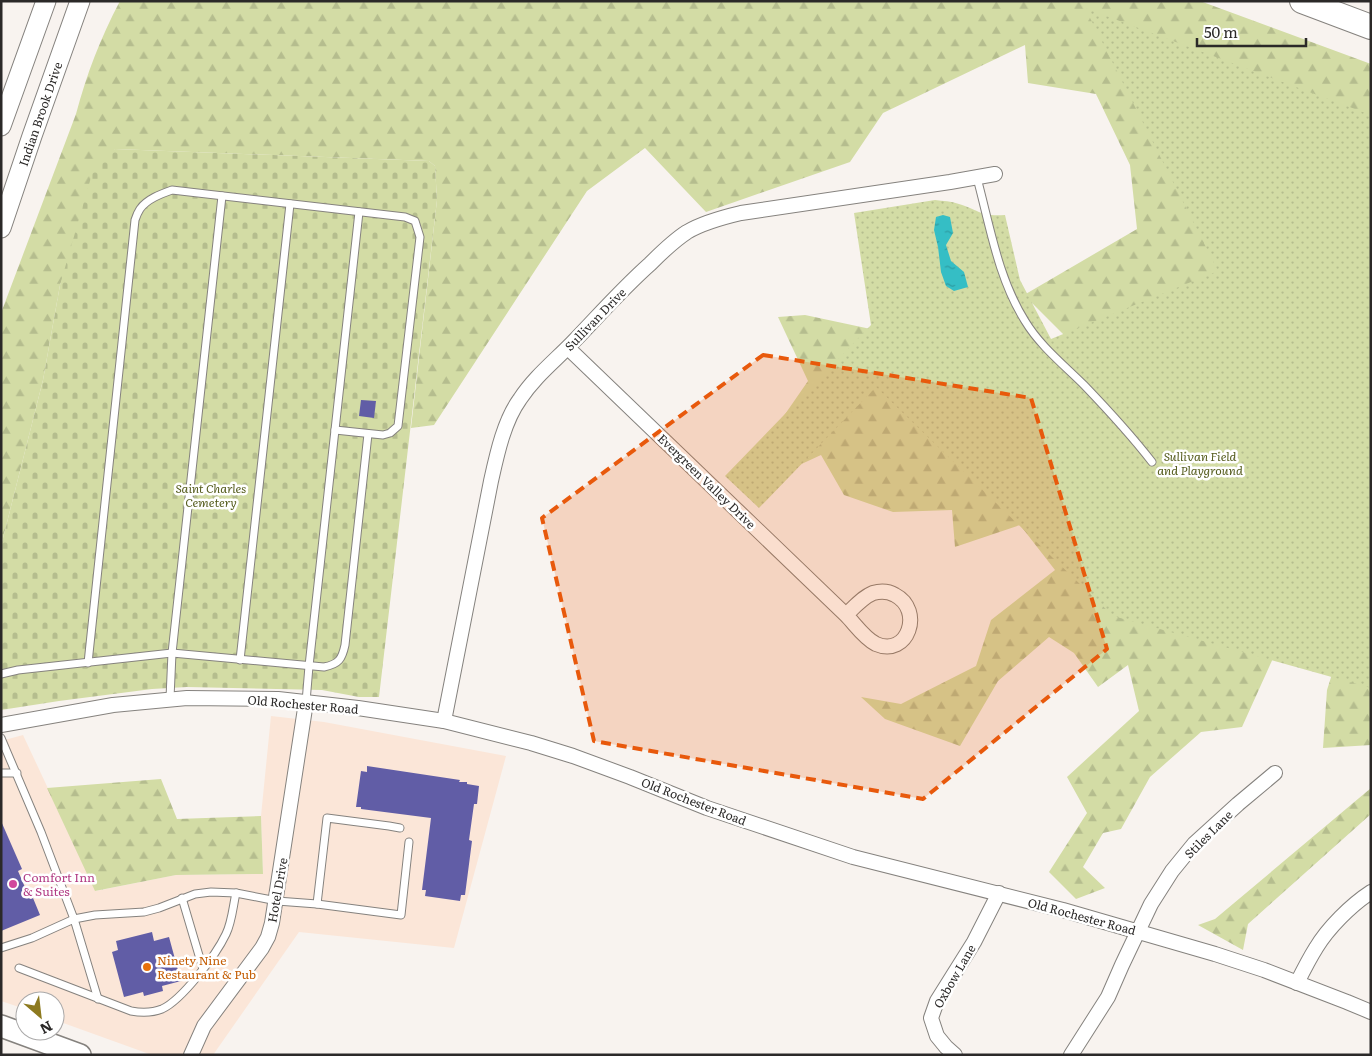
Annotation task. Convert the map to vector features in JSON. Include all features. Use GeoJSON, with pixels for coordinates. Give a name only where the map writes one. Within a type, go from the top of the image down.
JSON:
{"type":"FeatureCollection","features":[{"type":"Feature","properties":{"kind":"highway"},"geometry":{"type":"LineString","coordinates":[[1302,1],[1371,27]]}},
{"type":"Feature","properties":{"kind":"main road"},"geometry":{"type":"LineString","coordinates":[[1,126],[46,1]]}},
{"type":"Feature","properties":{"kind":"main road","name":"Indian Brook Drive"},"geometry":{"type":"LineString","coordinates":[[1,228],[80,1]]}},
{"type":"Feature","properties":{"kind":"main road"},"geometry":{"type":"LineString","coordinates":[[1,1026],[80,1055]]}},
{"type":"Feature","properties":{"kind":"street","name":"Sullivan Drive"},"geometry":{"type":"LineString","coordinates":[[444,721],[489,491],[499,448],[511,415],[519,399],[541,373],[568,348],[638,274],[675,240],[690,230],[741,212],[995,174]]}},
{"type":"Feature","properties":{"kind":"street","name":"Evergreen Valley Drive"},"geometry":{"type":"LineString","coordinates":[[568,348],[871,641],[879,645],[895,645],[908,632],[911,623],[910,613],[900,597],[881,591],[872,593],[846,615]]}},
{"type":"Feature","properties":{"kind":"street","name":"Old Rochester Road"},"geometry":{"type":"LineString","coordinates":[[1,725],[113,705],[170,698],[244,698],[306,702],[444,721],[531,743],[573,756],[707,808],[853,857],[999,893],[1223,956],[1297,982],[1371,1012]]}},
{"type":"Feature","properties":{"kind":"street","name":"Hotel Drive"},"geometry":{"type":"LineString","coordinates":[[191,1055],[204,1026],[262,948],[268,937],[276,901],[306,702]]}},
{"type":"Feature","properties":{"kind":"street","name":"Stiles Lane"},"geometry":{"type":"LineString","coordinates":[[1138,931],[1151,904],[1172,871],[1194,844],[1275,773]]}},
{"type":"Feature","properties":{"kind":"street"},"geometry":{"type":"LineString","coordinates":[[1297,982],[1316,947],[1327,933],[1338,920],[1371,892]]}},
{"type":"Feature","properties":{"kind":"street","name":"Oxbow Lane"},"geometry":{"type":"LineString","coordinates":[[955,1055],[936,1036],[931,1018],[937,1001],[974,942],[999,893]]}},
{"type":"Feature","properties":{"kind":"street"},"geometry":{"type":"LineString","coordinates":[[1071,1055],[1108,997],[1138,931]]}},
{"type":"Feature","properties":{"kind":"lane"},"geometry":{"type":"LineString","coordinates":[[977,178],[1003,276],[1009,292],[1026,323],[1048,349],[1132,436],[1152,462]]}},
{"type":"Feature","properties":{"kind":"lane"},"geometry":{"type":"LineString","coordinates":[[88,663],[135,220],[140,208],[162,193],[172,190],[405,217],[415,222],[420,237],[398,426],[390,433],[383,435],[335,430]]}},
{"type":"Feature","properties":{"kind":"lane"},"geometry":{"type":"LineString","coordinates":[[170,698],[172,653],[222,196]]}},
{"type":"Feature","properties":{"kind":"lane"},"geometry":{"type":"LineString","coordinates":[[240,660],[290,204]]}},
{"type":"Feature","properties":{"kind":"lane"},"geometry":{"type":"LineString","coordinates":[[306,702],[359,212]]}},
{"type":"Feature","properties":{"kind":"lane"},"geometry":{"type":"LineString","coordinates":[[1,674],[18,670],[172,653],[309,666],[324,667],[335,665],[342,656],[346,645],[368,434]]}},
{"type":"Feature","properties":{"kind":"lane"},"geometry":{"type":"LineString","coordinates":[[1,738],[17,773],[74,919],[98,998]]}},
{"type":"Feature","properties":{"kind":"lane"},"geometry":{"type":"LineString","coordinates":[[1,773],[17,773]]}},
{"type":"Feature","properties":{"kind":"lane"},"geometry":{"type":"LineString","coordinates":[[316,904],[327,818],[400,828]]}},
{"type":"Feature","properties":{"kind":"lane"},"geometry":{"type":"LineString","coordinates":[[1,948],[32,938],[74,919],[95,915],[144,912],[195,894],[211,892],[236,893],[276,901],[401,915],[410,842]]}},
{"type":"Feature","properties":{"kind":"lane"},"geometry":{"type":"LineString","coordinates":[[18,968],[132,1011],[141,1013],[163,1009],[181,995],[203,969],[227,933],[236,893]]}},
{"type":"Feature","properties":{"kind":"lane"},"geometry":{"type":"LineString","coordinates":[[182,898],[203,969]]}},
{"type":"Feature","properties":{"kind":"highlighted area"},"geometry":{"type":"Polygon","coordinates":[[[763,355],[1031,398],[1107,649],[923,799],[594,741],[542,518],[763,355]]]}},
{"type":"Feature","properties":{"kind":"shaded area"},"geometry":{"type":"Polygon","coordinates":[[[271,716],[324,722],[506,756],[454,948],[299,932],[213,1055],[152,1055],[65,1024],[65,991],[15,991],[15,1006],[1,1001],[1,741],[23,735],[96,891],[176,875],[263,874],[261,816],[271,716]]]}},
{"type":"Feature","properties":{"kind":"green space"},"geometry":{"type":"Polygon","coordinates":[[[120,1],[1200,1],[1371,64],[1371,548],[1161,432],[1024,295],[1137,229],[1130,165],[1096,94],[1028,83],[1025,45],[883,113],[850,162],[706,212],[645,148],[587,191],[434,425],[411,428],[437,200],[435,166],[429,161],[115,149],[60,285],[43,380],[1,546],[1,313],[76,114],[95,56],[120,1]]]}},
{"type":"Feature","properties":{"kind":"green space","name":"Sullivan Field and Playground"},"geometry":{"type":"Polygon","coordinates":[[[1085,8],[1371,115],[1371,688],[1113,616],[876,387],[759,508],[725,476],[871,325],[854,213],[935,200],[956,203],[985,214],[1005,215],[1020,280],[1051,339],[1218,271],[1085,8]]]}},
{"type":"Feature","properties":{"kind":"green space","name":"Saint Charles Cemetery"},"geometry":{"type":"Polygon","coordinates":[[[115,149],[429,161],[435,166],[437,200],[379,697],[359,697],[322,690],[187,687],[152,689],[1,710],[1,546],[43,380],[60,285],[94,167],[115,149]]]}},
{"type":"Feature","properties":{"kind":"green space"},"geometry":{"type":"Polygon","coordinates":[[[994,307],[1371,569],[1371,745],[1323,748],[1327,690],[1344,636],[1279,645],[1242,727],[1201,732],[1150,777],[1121,829],[1103,833],[1083,867],[1105,888],[1076,899],[1049,872],[1087,813],[1067,777],[1139,711],[1128,665],[1098,687],[1074,653],[1049,637],[998,681],[960,746],[885,719],[861,697],[901,704],[976,666],[991,620],[1055,570],[1020,525],[955,547],[952,510],[893,512],[844,495],[821,455],[795,467],[781,420],[808,381],[778,317],[805,315],[880,331],[994,307]]]}},
{"type":"Feature","properties":{"kind":"green space"},"geometry":{"type":"Polygon","coordinates":[[[161,779],[177,819],[261,816],[263,874],[176,875],[95,891],[47,788],[161,779]]]}},
{"type":"Feature","properties":{"kind":"green space"},"geometry":{"type":"Polygon","coordinates":[[[1371,788],[1371,814],[1248,924],[1243,950],[1198,925],[1215,919],[1371,788]]]}},
{"type":"Feature","properties":{"kind":"water"},"geometry":{"type":"Polygon","coordinates":[[[943,215],[950,217],[953,233],[946,245],[951,261],[964,272],[968,287],[954,291],[946,286],[941,272],[934,230],[936,217],[943,215]]]}},
{"type":"Feature","properties":{"kind":"building"},"geometry":{"type":"Polygon","coordinates":[[[361,400],[376,401],[374,418],[359,416],[361,400]]]}},
{"type":"Feature","properties":{"kind":"building"},"geometry":{"type":"Polygon","coordinates":[[[367,766],[460,780],[459,782],[467,782],[467,784],[479,786],[477,804],[474,804],[469,840],[472,841],[465,895],[461,895],[460,901],[425,896],[426,890],[422,890],[431,818],[356,807],[361,771],[367,772],[367,766]]]}},
{"type":"Feature","properties":{"kind":"building","name":"Comfort Inn & Suites"},"geometry":{"type":"Polygon","coordinates":[[[1,821],[22,869],[18,871],[30,899],[33,898],[40,915],[1,931],[1,821]]]}},
{"type":"Feature","properties":{"kind":"building","name":"Ninety Nine Restaurant & Pub"},"geometry":{"type":"Polygon","coordinates":[[[152,932],[154,941],[169,937],[181,981],[162,986],[163,991],[144,996],[143,992],[124,997],[112,952],[118,950],[116,941],[152,932]]]}},
{"type":"Feature","properties":{"kind":"place","name":"Comfort Inn & Suites"},"geometry":{"type":"Point","coordinates":[13,884]}},
{"type":"Feature","properties":{"kind":"place","name":"Ninety Nine Restaurant & Pub"},"geometry":{"type":"Point","coordinates":[147,967]}}]}
